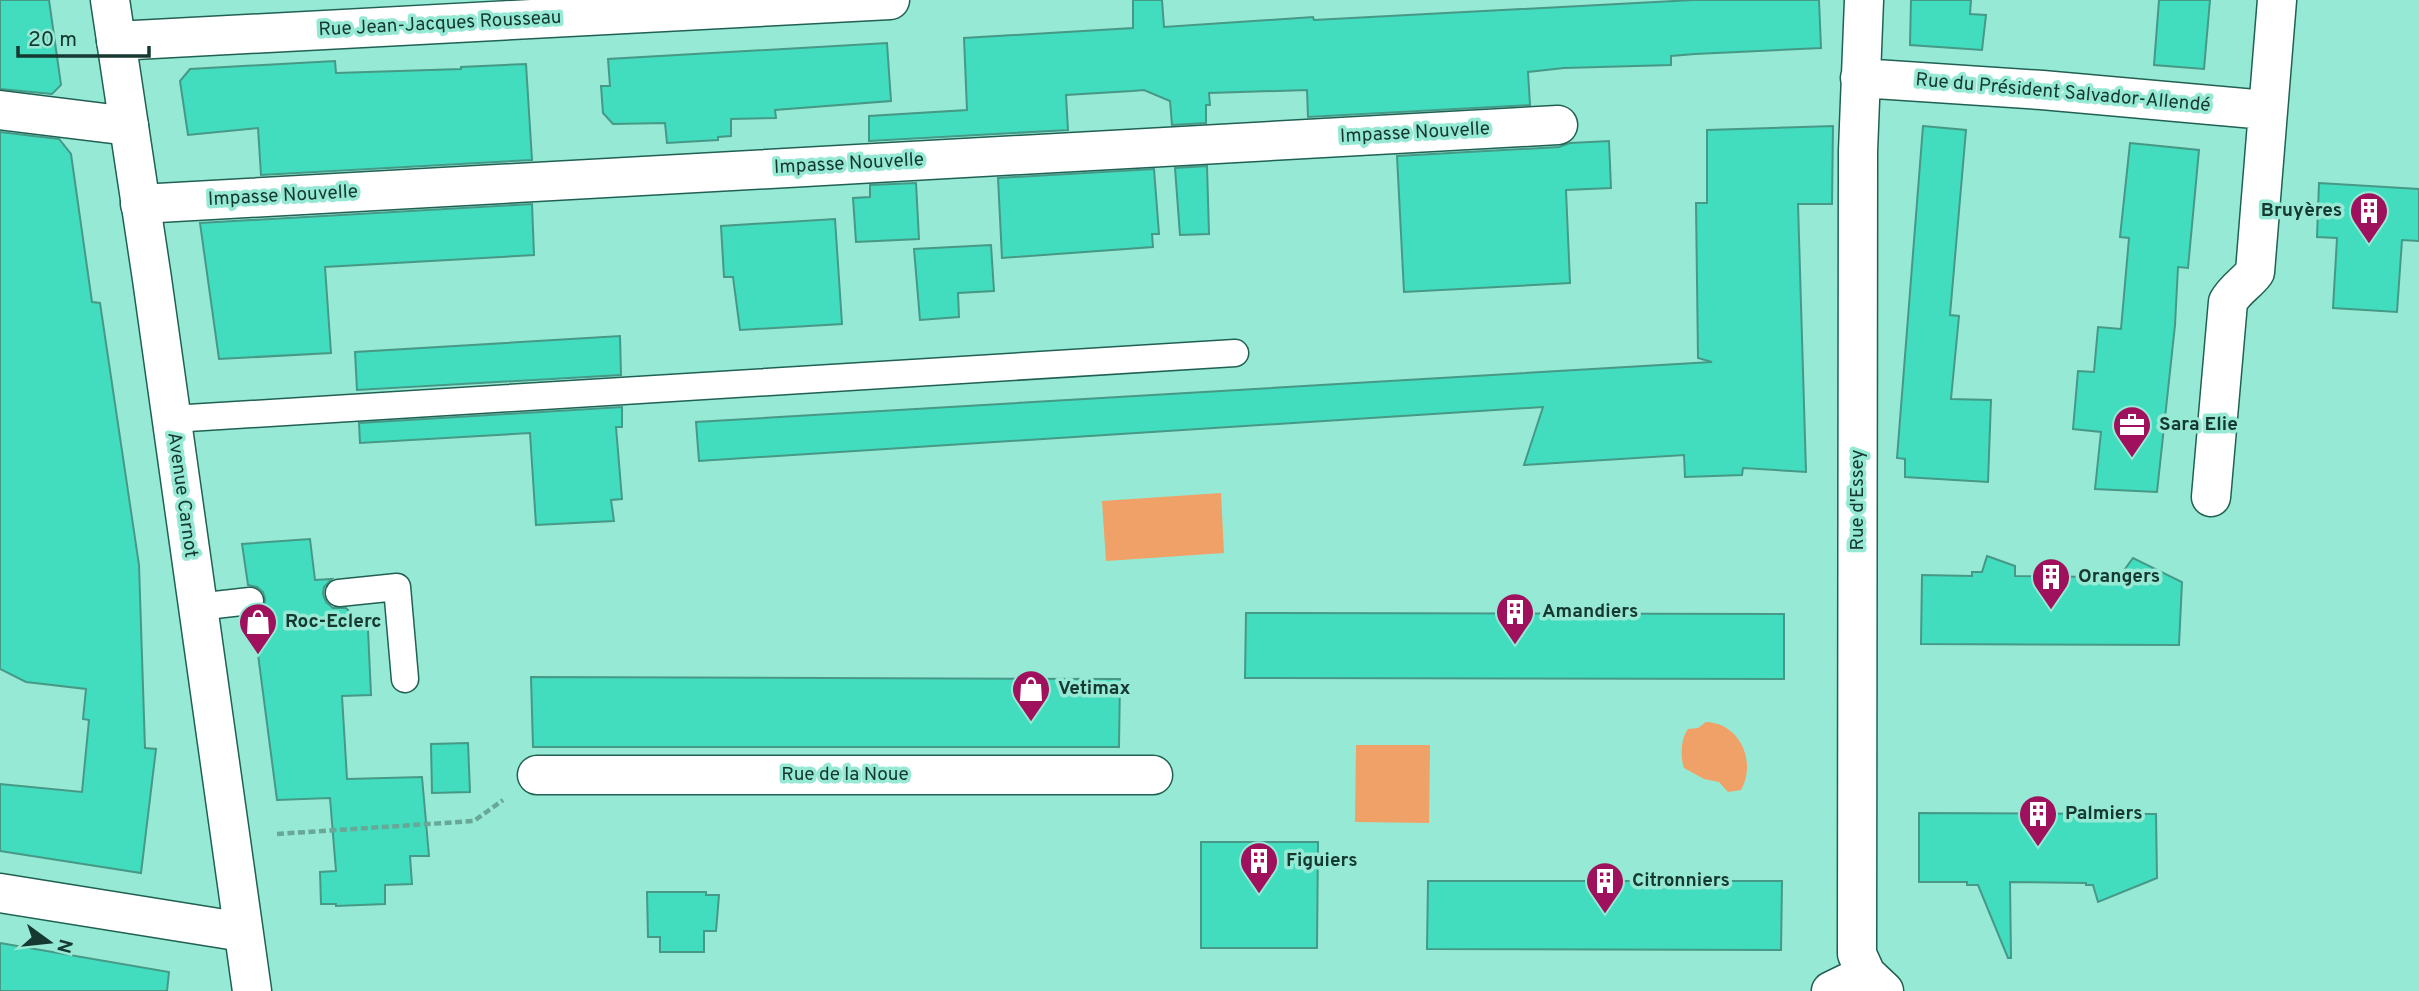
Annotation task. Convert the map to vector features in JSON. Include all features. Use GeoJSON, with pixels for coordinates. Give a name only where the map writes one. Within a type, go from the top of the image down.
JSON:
{"type":"FeatureCollection","features":[{"type":"Feature","properties":{"kind":"street","name":"Avenue Carnot"},"geometry":{"type":"LineString","coordinates":[[110,0],[252,991]]}},
{"type":"Feature","properties":{"kind":"street","name":"Rue Jean-Jacques Rousseau"},"geometry":{"type":"LineString","coordinates":[[116,41],[890,0]]}},
{"type":"Feature","properties":{"kind":"street","name":"Rue d'Essey"},"geometry":{"type":"LineString","coordinates":[[1864,0],[1857,244],[1857,954],[1875,983]]}},
{"type":"Feature","properties":{"kind":"street"},"geometry":{"type":"LineString","coordinates":[[2211,497],[2228,302],[2232,293],[2249,281],[2255,272],[2277,0]]}},
{"type":"Feature","properties":{"kind":"street","name":"Rue du Président Salvador-Allendé"},"geometry":{"type":"LineString","coordinates":[[1860,78],[2042,90],[2266,110]]}},
{"type":"Feature","properties":{"kind":"street"},"geometry":{"type":"LineString","coordinates":[[0,110],[129,126]]}},
{"type":"Feature","properties":{"kind":"street","name":"Impasse Nouvelle"},"geometry":{"type":"LineString","coordinates":[[140,204],[1558,125]]}},
{"type":"Feature","properties":{"kind":"street","name":"Rue de la Noue"},"geometry":{"type":"LineString","coordinates":[[537,775],[1153,775]]}},
{"type":"Feature","properties":{"kind":"street"},"geometry":{"type":"LineString","coordinates":[[0,893],[243,932]]}},
{"type":"Feature","properties":{"kind":"street"},"geometry":{"type":"LineString","coordinates":[[1831,991],[1875,983]]}},
{"type":"Feature","properties":{"kind":"lane"},"geometry":{"type":"LineString","coordinates":[[172,419],[1236,353]]}},
{"type":"Feature","properties":{"kind":"lane"},"geometry":{"type":"LineString","coordinates":[[339,593],[397,587],[405,679]]}},
{"type":"Feature","properties":{"kind":"lane"},"geometry":{"type":"LineString","coordinates":[[197,607],[250,601]]}},
{"type":"Feature","properties":{"kind":"path"},"geometry":{"type":"LineString","coordinates":[[277,834],[474,821],[537,775]]}},
{"type":"Feature","properties":{"kind":"shaded area"},"geometry":{"type":"Polygon","coordinates":[[[1221,493],[1224,553],[1106,561],[1102,501],[1221,493]]]}},
{"type":"Feature","properties":{"kind":"shaded area"},"geometry":{"type":"Polygon","coordinates":[[[1706,722],[1728,729],[1742,746],[1747,768],[1741,790],[1728,792],[1719,782],[1704,779],[1684,768],[1684,737],[1688,729],[1698,728],[1706,722]]]}},
{"type":"Feature","properties":{"kind":"shaded area"},"geometry":{"type":"Polygon","coordinates":[[[1356,745],[1430,745],[1429,823],[1355,822],[1356,745]]]}},
{"type":"Feature","properties":{"kind":"building"},"geometry":{"type":"Polygon","coordinates":[[[0,0],[49,0],[61,85],[52,94],[0,89],[0,0]]]}},
{"type":"Feature","properties":{"kind":"building"},"geometry":{"type":"Polygon","coordinates":[[[1133,0],[1162,0],[1164,27],[1313,17],[1314,20],[1693,0],[1819,0],[1821,48],[1671,56],[1671,65],[1564,68],[1528,72],[1530,105],[1308,117],[1307,90],[1209,93],[1210,105],[1206,105],[1206,123],[1172,125],[1170,101],[1144,90],[1066,95],[1068,130],[869,141],[869,116],[967,110],[964,38],[1133,28],[1133,0]]]}},
{"type":"Feature","properties":{"kind":"building"},"geometry":{"type":"Polygon","coordinates":[[[1911,0],[1971,0],[1970,14],[1986,15],[1982,50],[1910,45],[1911,0]]]}},
{"type":"Feature","properties":{"kind":"building"},"geometry":{"type":"Polygon","coordinates":[[[2159,0],[2210,0],[2204,69],[2154,65],[2159,0]]]}},
{"type":"Feature","properties":{"kind":"building"},"geometry":{"type":"Polygon","coordinates":[[[887,43],[891,101],[775,110],[776,118],[731,119],[731,136],[718,137],[718,140],[667,143],[665,123],[613,124],[603,113],[601,86],[610,86],[608,59],[887,43]]]}},
{"type":"Feature","properties":{"kind":"building"},"geometry":{"type":"Polygon","coordinates":[[[335,61],[336,73],[526,64],[532,160],[261,175],[258,128],[188,135],[180,81],[190,69],[335,61]]]}},
{"type":"Feature","properties":{"kind":"building"},"geometry":{"type":"Polygon","coordinates":[[[1833,126],[1832,204],[1798,204],[1806,472],[1743,468],[1742,475],[1685,477],[1684,455],[1524,465],[1543,407],[699,461],[696,422],[1712,362],[1698,358],[1696,203],[1707,203],[1707,130],[1833,126]]]}},
{"type":"Feature","properties":{"kind":"building"},"geometry":{"type":"Polygon","coordinates":[[[1923,126],[1966,130],[1950,315],[1959,316],[1951,399],[1991,400],[1988,482],[1905,477],[1905,459],[1897,458],[1923,126]]]}},
{"type":"Feature","properties":{"kind":"building"},"geometry":{"type":"Polygon","coordinates":[[[0,132],[59,139],[71,154],[92,302],[100,303],[139,565],[145,748],[156,749],[141,873],[0,851],[0,784],[82,792],[89,720],[83,719],[86,689],[26,682],[0,669],[0,132]]]}},
{"type":"Feature","properties":{"kind":"building"},"geometry":{"type":"Polygon","coordinates":[[[1609,141],[1611,188],[1566,190],[1570,283],[1404,292],[1397,156],[1559,147],[1570,143],[1609,141]]]}},
{"type":"Feature","properties":{"kind":"building"},"geometry":{"type":"Polygon","coordinates":[[[2130,143],[2199,150],[2188,268],[2178,267],[2175,325],[2157,492],[2095,489],[2101,432],[2073,429],[2078,371],[2094,372],[2098,327],[2121,329],[2129,238],[2120,237],[2130,143]]]}},
{"type":"Feature","properties":{"kind":"building"},"geometry":{"type":"Polygon","coordinates":[[[1207,166],[1209,234],[1180,235],[1175,168],[1207,166]]]}},
{"type":"Feature","properties":{"kind":"building"},"geometry":{"type":"Polygon","coordinates":[[[1154,169],[1159,234],[1152,234],[1153,247],[1002,258],[998,178],[1154,169]]]}},
{"type":"Feature","properties":{"kind":"building"},"geometry":{"type":"Polygon","coordinates":[[[916,183],[919,239],[856,242],[853,198],[870,197],[870,185],[916,183]]]}},
{"type":"Feature","properties":{"kind":"building","name":"Bruyères"},"geometry":{"type":"Polygon","coordinates":[[[2319,183],[2419,189],[2419,241],[2402,240],[2397,312],[2333,308],[2337,238],[2317,237],[2319,183]]]}},
{"type":"Feature","properties":{"kind":"building"},"geometry":{"type":"Polygon","coordinates":[[[532,204],[534,255],[325,267],[331,353],[219,359],[200,223],[532,204]]]}},
{"type":"Feature","properties":{"kind":"building"},"geometry":{"type":"Polygon","coordinates":[[[835,219],[842,324],[740,330],[733,277],[724,277],[721,226],[835,219]]]}},
{"type":"Feature","properties":{"kind":"building"},"geometry":{"type":"Polygon","coordinates":[[[991,245],[994,291],[958,293],[959,317],[920,320],[914,249],[991,245]]]}},
{"type":"Feature","properties":{"kind":"building"},"geometry":{"type":"Polygon","coordinates":[[[620,336],[621,375],[357,390],[355,352],[620,336]]]}},
{"type":"Feature","properties":{"kind":"building"},"geometry":{"type":"Polygon","coordinates":[[[622,407],[622,427],[616,427],[622,499],[611,500],[614,521],[536,525],[530,433],[360,443],[359,423],[622,407]]]}},
{"type":"Feature","properties":{"kind":"building"},"geometry":{"type":"Polygon","coordinates":[[[310,539],[315,580],[332,579],[324,587],[326,602],[333,608],[346,608],[368,630],[371,695],[342,696],[347,779],[422,777],[429,856],[410,856],[412,884],[385,885],[385,904],[321,904],[320,872],[336,871],[330,798],[277,800],[253,616],[264,608],[265,599],[263,592],[257,587],[248,585],[242,544],[310,539]]]}},
{"type":"Feature","properties":{"kind":"building","name":"Orangers"},"geometry":{"type":"Polygon","coordinates":[[[1987,556],[2015,566],[2015,576],[2108,577],[2108,572],[2122,573],[2133,558],[2182,582],[2179,645],[1921,644],[1922,575],[1972,576],[1972,572],[1982,572],[1987,556]]]}},
{"type":"Feature","properties":{"kind":"building","name":"Amandiers"},"geometry":{"type":"Polygon","coordinates":[[[1246,613],[1784,614],[1784,679],[1245,678],[1246,613]]]}},
{"type":"Feature","properties":{"kind":"building"},"geometry":{"type":"Polygon","coordinates":[[[531,677],[1120,679],[1119,747],[533,747],[531,677]]]}},
{"type":"Feature","properties":{"kind":"building"},"geometry":{"type":"Polygon","coordinates":[[[468,743],[470,792],[432,793],[431,744],[468,743]]]}},
{"type":"Feature","properties":{"kind":"building","name":"Palmiers"},"geometry":{"type":"Polygon","coordinates":[[[1919,813],[2156,814],[2157,878],[2098,902],[2093,885],[2086,883],[2010,882],[2011,958],[2008,958],[1978,885],[1967,885],[1967,882],[1919,882],[1919,813]]]}},
{"type":"Feature","properties":{"kind":"building","name":"Figuiers"},"geometry":{"type":"Polygon","coordinates":[[[1201,842],[1318,842],[1317,948],[1201,948],[1201,842]]]}},
{"type":"Feature","properties":{"kind":"building","name":"Citronniers"},"geometry":{"type":"Polygon","coordinates":[[[1428,881],[1782,881],[1781,950],[1427,949],[1428,881]]]}},
{"type":"Feature","properties":{"kind":"building"},"geometry":{"type":"Polygon","coordinates":[[[647,892],[706,892],[706,895],[719,895],[716,931],[704,931],[704,952],[660,952],[660,937],[648,937],[647,892]]]}},
{"type":"Feature","properties":{"kind":"building"},"geometry":{"type":"Polygon","coordinates":[[[0,943],[169,972],[167,991],[0,991],[0,943]]]}},
{"type":"Feature","properties":{"kind":"place","name":"Bruyères"},"geometry":{"type":"Point","coordinates":[2369,245]}},
{"type":"Feature","properties":{"kind":"place","name":"Sara Elie"},"geometry":{"type":"Point","coordinates":[2132,459]}},
{"type":"Feature","properties":{"kind":"place","name":"Orangers"},"geometry":{"type":"Point","coordinates":[2051,611]}},
{"type":"Feature","properties":{"kind":"place","name":"Amandiers"},"geometry":{"type":"Point","coordinates":[1515,646]}},
{"type":"Feature","properties":{"kind":"place","name":"Roc-Eclerc"},"geometry":{"type":"Point","coordinates":[258,656]}},
{"type":"Feature","properties":{"kind":"place","name":"Vetimax"},"geometry":{"type":"Point","coordinates":[1031,723]}},
{"type":"Feature","properties":{"kind":"place","name":"Palmiers"},"geometry":{"type":"Point","coordinates":[2038,848]}},
{"type":"Feature","properties":{"kind":"place","name":"Figuiers"},"geometry":{"type":"Point","coordinates":[1259,895]}},
{"type":"Feature","properties":{"kind":"place","name":"Citronniers"},"geometry":{"type":"Point","coordinates":[1605,915]}}]}
